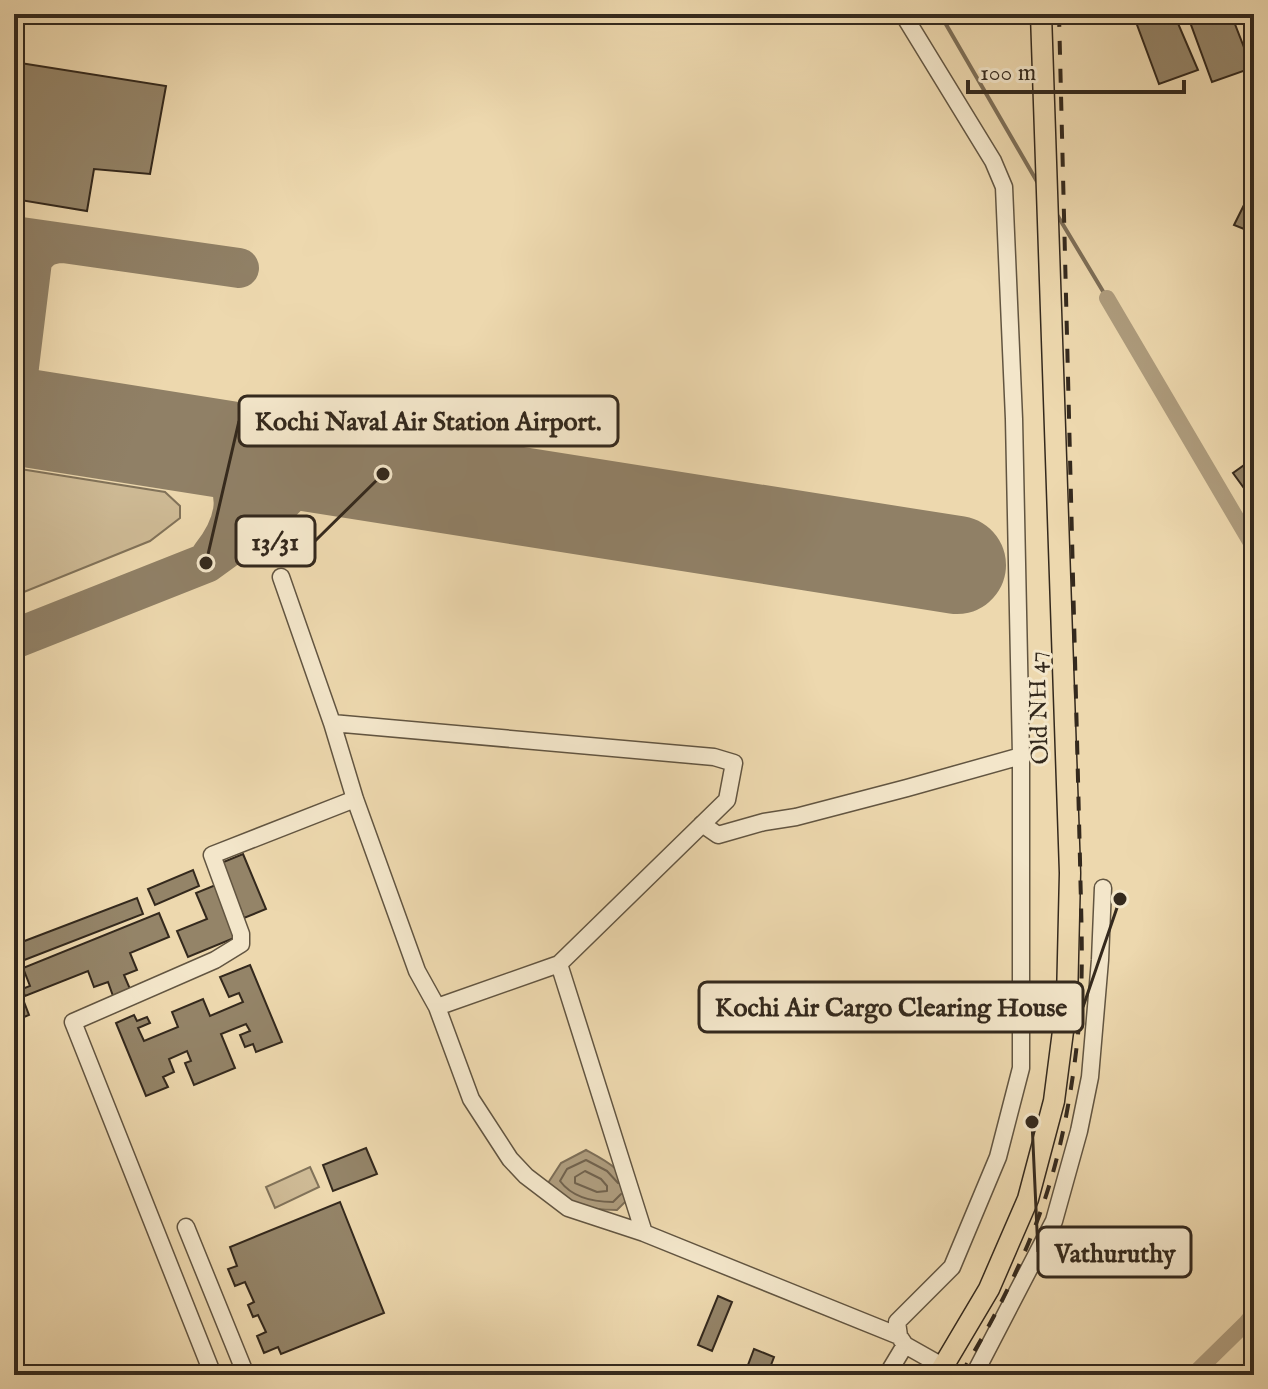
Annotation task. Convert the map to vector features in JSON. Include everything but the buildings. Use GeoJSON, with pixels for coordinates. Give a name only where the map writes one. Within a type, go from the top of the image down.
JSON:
{"type":"FeatureCollection","features":[{"type":"Feature","properties":{"kind":"main road","name":"Old NH 47"},"geometry":{"type":"LineString","coordinates":[[941,1371],[989,1289],[1028,1199],[1054,1101],[1067,1000],[1069,857],[1041,14]]}},
{"type":"Feature","properties":{"kind":"street"},"geometry":{"type":"LineString","coordinates":[[14,16],[62,14]]}},
{"type":"Feature","properties":{"kind":"street"},"geometry":{"type":"LineString","coordinates":[[887,1375],[902,1340],[897,1322],[952,1267],[998,1157],[1021,1068],[1021,756],[1014,419],[1004,187],[993,161],[903,14]]}},
{"type":"Feature","properties":{"kind":"street"},"geometry":{"type":"LineString","coordinates":[[281,577],[355,799],[417,971],[437,1007],[471,1099],[510,1159],[526,1176],[568,1208],[644,1233],[902,1340],[941,1371]]}},
{"type":"Feature","properties":{"kind":"street"},"geometry":{"type":"LineString","coordinates":[[332,723],[714,757],[734,763],[727,800],[559,964],[437,1007]]}},
{"type":"Feature","properties":{"kind":"street"},"geometry":{"type":"LineString","coordinates":[[702,824],[718,835],[1021,756]]}},
{"type":"Feature","properties":{"kind":"street"},"geometry":{"type":"LineString","coordinates":[[213,1375],[73,1022],[215,960],[241,944],[241,934],[212,855],[355,799]]}},
{"type":"Feature","properties":{"kind":"street"},"geometry":{"type":"LineString","coordinates":[[974,1375],[1054,1221],[1079,1131],[1090,1077],[1103,888]]}},
{"type":"Feature","properties":{"kind":"street"},"geometry":{"type":"LineString","coordinates":[[559,964],[644,1233]]}},
{"type":"Feature","properties":{"kind":"street"},"geometry":{"type":"LineString","coordinates":[[186,1227],[246,1375]]}},
{"type":"Feature","properties":{"kind":"shaded area"},"geometry":{"type":"Polygon","coordinates":[[[14,468],[165,492],[180,506],[180,518],[150,541],[14,596],[14,468]]]}},
{"type":"Feature","properties":{"kind":"shaded area"},"geometry":{"type":"Polygon","coordinates":[[[310,1167],[319,1187],[275,1208],[266,1187],[310,1167]]]}},
{"type":"Feature","properties":{"kind":"water"},"geometry":{"type":"Polygon","coordinates":[[[586,1150],[609,1163],[624,1179],[631,1196],[617,1210],[579,1204],[548,1183],[561,1163],[586,1150]]]}},
{"type":"Feature","properties":{"kind":"waterway"},"geometry":{"type":"LineString","coordinates":[[940,14],[1039,185]]}},
{"type":"Feature","properties":{"kind":"waterway"},"geometry":{"type":"LineString","coordinates":[[1056,213],[1107,298]]}},
{"type":"Feature","properties":{"kind":"waterway"},"geometry":{"type":"LineString","coordinates":[[1107,298],[1254,548]]}},
{"type":"Feature","properties":{"kind":"waterway"},"geometry":{"type":"LineString","coordinates":[[1193,1375],[1254,1313]]}},
{"type":"Feature","properties":{"kind":"taxiway"},"geometry":{"type":"LineString","coordinates":[[14,236],[239,268]]}},
{"type":"Feature","properties":{"kind":"taxiway"},"geometry":{"type":"LineString","coordinates":[[33,419],[20,402],[17,383],[32,261],[44,248],[61,243]]}},
{"type":"Feature","properties":{"kind":"taxiway"},"geometry":{"type":"LineString","coordinates":[[165,440],[216,466],[231,487],[234,499],[230,523],[211,556]]}},
{"type":"Feature","properties":{"kind":"taxiway"},"geometry":{"type":"LineString","coordinates":[[14,639],[206,563],[260,524],[296,487],[311,478],[335,474],[383,474]]}},
{"type":"Feature","properties":{"kind":"runway"},"geometry":{"type":"LineString","coordinates":[[14,416],[957,565]]}},
{"type":"Feature","properties":{"kind":"railway"},"geometry":{"type":"LineString","coordinates":[[960,1375],[1013,1278],[1044,1201],[1065,1120],[1081,1004],[1059,14]]}},
{"type":"Feature","properties":{"kind":"place","name":"13/31"},"geometry":{"type":"Point","coordinates":[383,474]}},
{"type":"Feature","properties":{"kind":"place","name":"Kochi Naval Air Station Airport."},"geometry":{"type":"Point","coordinates":[206,563]}},
{"type":"Feature","properties":{"kind":"place","name":"Kochi Air Cargo Clearing House"},"geometry":{"type":"Point","coordinates":[1120,899]}},
{"type":"Feature","properties":{"kind":"place","name":"Vathuruthy"},"geometry":{"type":"Point","coordinates":[1032,1122]}}]}
